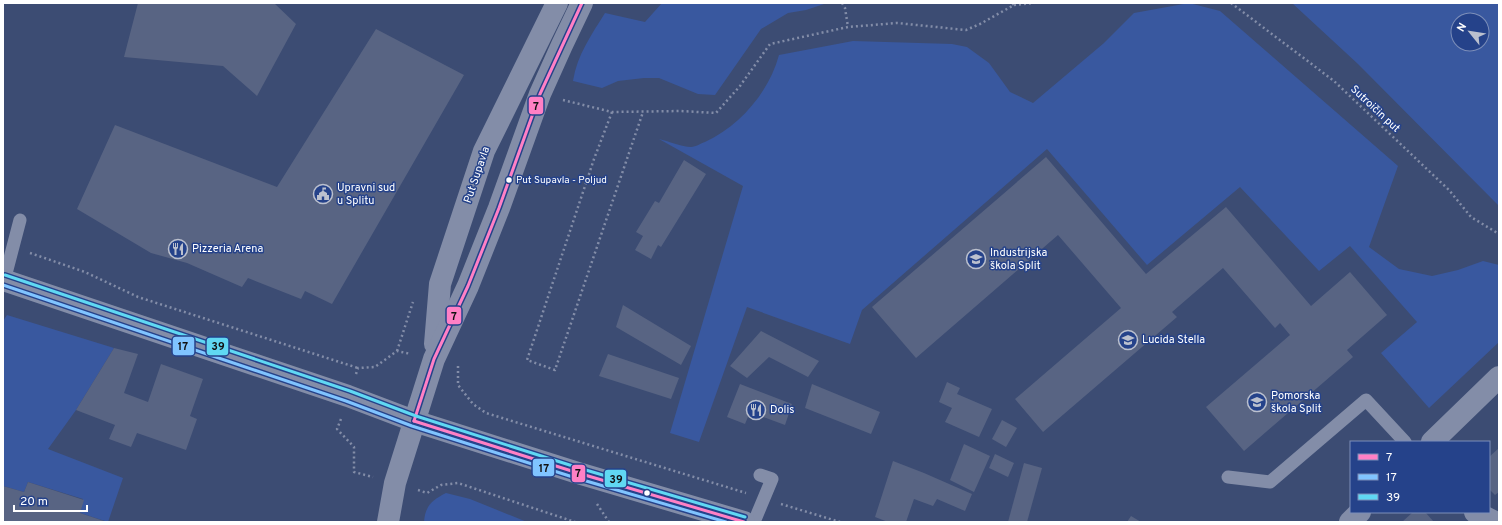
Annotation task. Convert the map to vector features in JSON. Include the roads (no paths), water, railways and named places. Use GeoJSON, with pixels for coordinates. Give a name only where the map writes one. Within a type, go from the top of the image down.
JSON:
{"type":"FeatureCollection","features":[{"type":"Feature","properties":{"kind":"street","name":"Put Supavla"},"geometry":{"type":"LineString","coordinates":[[434,359],[440,284],[484,151],[557,3]]}},
{"type":"Feature","properties":{"kind":"street","name":"Put Supavla"},"geometry":{"type":"LineString","coordinates":[[388,522],[395,483],[434,359],[468,286],[499,208],[540,94],[582,3]]}},
{"type":"Feature","properties":{"kind":"street"},"geometry":{"type":"LineString","coordinates":[[3,281],[348,396],[414,421],[744,522]]}},
{"type":"Feature","properties":{"kind":"street"},"geometry":{"type":"LineString","coordinates":[[1433,441],[1499,377]]}},
{"type":"Feature","properties":{"kind":"street"},"geometry":{"type":"LineString","coordinates":[[1350,522],[1359,513]]}},
{"type":"Feature","properties":{"kind":"street"},"geometry":{"type":"LineString","coordinates":[[1477,513],[1495,522]]}},
{"type":"Feature","properties":{"kind":"lane"},"geometry":{"type":"LineString","coordinates":[[3,281],[20,220]]}},
{"type":"Feature","properties":{"kind":"lane"},"geometry":{"type":"LineString","coordinates":[[1228,477],[1270,482],[1366,400],[1404,441]]}},
{"type":"Feature","properties":{"kind":"lane"},"geometry":{"type":"LineString","coordinates":[[754,522],[772,478],[760,475]]}},
{"type":"Feature","properties":{"kind":"place","name":"Put Supavla - Poljud"},"geometry":{"type":"Point","coordinates":[509,180]}},
{"type":"Feature","properties":{"kind":"place","name":"Upravni sud u Splitu"},"geometry":{"type":"Point","coordinates":[323,194]}},
{"type":"Feature","properties":{"kind":"place","name":"Pizzeria Arena"},"geometry":{"type":"Point","coordinates":[178,249]}},
{"type":"Feature","properties":{"kind":"place","name":"Industrijska škola Split"},"geometry":{"type":"Point","coordinates":[976,259]}},
{"type":"Feature","properties":{"kind":"place","name":"Lucida Stella"},"geometry":{"type":"Point","coordinates":[1128,340]}},
{"type":"Feature","properties":{"kind":"place","name":"Pomorska škola Split"},"geometry":{"type":"Point","coordinates":[1257,402]}},
{"type":"Feature","properties":{"kind":"place","name":"Dolis"},"geometry":{"type":"Point","coordinates":[756,410]}}]}
